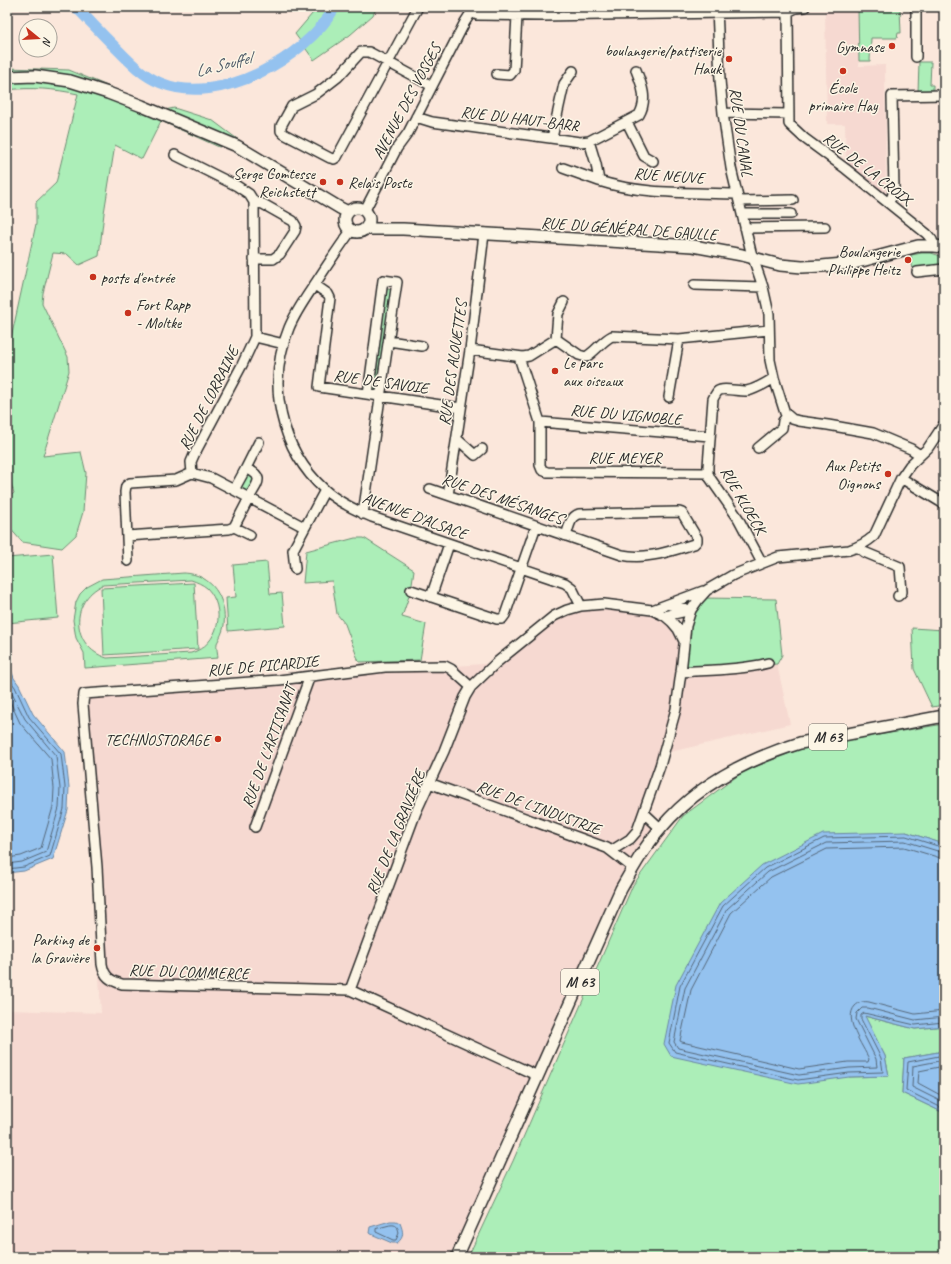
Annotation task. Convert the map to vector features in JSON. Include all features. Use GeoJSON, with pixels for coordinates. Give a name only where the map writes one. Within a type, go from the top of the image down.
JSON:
{"type":"FeatureCollection","features":[{"type":"Feature","properties":{"kind":"main road"},"geometry":{"type":"LineString","coordinates":[[7,76],[50,77],[77,83],[142,106],[214,137],[234,151],[347,215]]}},
{"type":"Feature","properties":{"kind":"main road"},"geometry":{"type":"LineString","coordinates":[[355,208],[367,219],[359,232],[351,231],[346,226],[347,215],[355,208]]}},
{"type":"Feature","properties":{"kind":"main road","name":"RUE DU GÉNÉRAL DE GAULLE"},"geometry":{"type":"LineString","coordinates":[[367,219],[403,229],[693,246],[786,266],[822,266],[854,263],[910,248],[936,244]]}},
{"type":"Feature","properties":{"kind":"main road","name":"M 63"},"geometry":{"type":"LineString","coordinates":[[457,1257],[621,889],[646,846],[660,828],[696,793],[730,772],[781,748],[800,743],[944,716]]}},
{"type":"Feature","properties":{"kind":"street"},"geometry":{"type":"LineString","coordinates":[[418,7],[388,63],[337,157],[334,159],[330,158],[281,131],[281,126],[292,106],[316,94],[338,77],[361,52],[369,52],[388,63],[432,86]]}},
{"type":"Feature","properties":{"kind":"street"},"geometry":{"type":"LineString","coordinates":[[473,10],[477,15],[517,16],[551,11],[769,10],[788,12],[796,8],[805,7]]}},
{"type":"Feature","properties":{"kind":"street"},"geometry":{"type":"LineString","coordinates":[[916,7],[916,57]]}},
{"type":"Feature","properties":{"kind":"street","name":"AVENUE DES VOSGES"},"geometry":{"type":"LineString","coordinates":[[367,219],[397,148],[408,132],[465,22],[473,10]]}},
{"type":"Feature","properties":{"kind":"street","name":"RUE DU CANAL"},"geometry":{"type":"LineString","coordinates":[[717,10],[720,80],[731,168],[753,258],[763,287],[768,314],[770,360],[774,378],[787,416]]}},
{"type":"Feature","properties":{"kind":"street"},"geometry":{"type":"LineString","coordinates":[[723,113],[788,114],[788,12]]}},
{"type":"Feature","properties":{"kind":"street"},"geometry":{"type":"LineString","coordinates":[[497,74],[510,75],[514,70],[517,16]]}},
{"type":"Feature","properties":{"kind":"street","name":"RUE DU HAUT-BARR"},"geometry":{"type":"LineString","coordinates":[[416,117],[432,122],[580,142],[589,141],[640,115],[642,110],[643,88],[636,70]]}},
{"type":"Feature","properties":{"kind":"street"},"geometry":{"type":"LineString","coordinates":[[552,138],[564,84],[573,71]]}},
{"type":"Feature","properties":{"kind":"street"},"geometry":{"type":"LineString","coordinates":[[888,202],[892,197],[894,189],[892,96],[944,95]]}},
{"type":"Feature","properties":{"kind":"street","name":"RUE DE LA CROIX"},"geometry":{"type":"LineString","coordinates":[[788,114],[789,124],[804,138],[888,202],[927,234],[936,244]]}},
{"type":"Feature","properties":{"kind":"street"},"geometry":{"type":"LineString","coordinates":[[627,122],[644,156],[653,161]]}},
{"type":"Feature","properties":{"kind":"street"},"geometry":{"type":"LineString","coordinates":[[589,141],[596,164],[599,181]]}},
{"type":"Feature","properties":{"kind":"street"},"geometry":{"type":"LineString","coordinates":[[175,155],[237,186],[249,194],[254,202],[263,204],[293,221],[296,226],[295,231],[280,254],[274,258],[254,259]]}},
{"type":"Feature","properties":{"kind":"street","name":"RUE NEUVE"},"geometry":{"type":"LineString","coordinates":[[563,168],[609,184],[656,191],[738,198],[793,200]]}},
{"type":"Feature","properties":{"kind":"street","name":"RUE DE LORRAINE"},"geometry":{"type":"LineString","coordinates":[[128,561],[125,489],[128,484],[176,480],[192,473],[192,462],[194,455],[242,365],[255,337],[254,202]]}},
{"type":"Feature","properties":{"kind":"street"},"geometry":{"type":"LineString","coordinates":[[742,214],[791,214]]}},
{"type":"Feature","properties":{"kind":"street"},"geometry":{"type":"LineString","coordinates":[[745,228],[825,228]]}},
{"type":"Feature","properties":{"kind":"street","name":"AVENUE D'ALSACE"},"geometry":{"type":"LineString","coordinates":[[351,231],[296,313],[284,344],[279,367],[278,394],[282,419],[292,446],[301,462],[325,490],[351,508],[363,514],[568,584],[575,592],[581,606]]}},
{"type":"Feature","properties":{"kind":"street","name":"RUE DES ALOUETTES"},"geometry":{"type":"LineString","coordinates":[[448,495],[470,350],[484,234]]}},
{"type":"Feature","properties":{"kind":"street"},"geometry":{"type":"LineString","coordinates":[[917,272],[944,269]]}},
{"type":"Feature","properties":{"kind":"street"},"geometry":{"type":"LineString","coordinates":[[363,514],[397,282],[383,280],[368,394]]}},
{"type":"Feature","properties":{"kind":"street","name":"RUE DE SAVOIE"},"geometry":{"type":"LineString","coordinates":[[315,285],[328,294],[330,298],[319,387],[461,408]]}},
{"type":"Feature","properties":{"kind":"street"},"geometry":{"type":"LineString","coordinates":[[694,285],[763,287]]}},
{"type":"Feature","properties":{"kind":"street"},"geometry":{"type":"LineString","coordinates":[[556,339],[558,314],[564,302]]}},
{"type":"Feature","properties":{"kind":"street"},"geometry":{"type":"LineString","coordinates":[[556,339],[579,355],[586,357],[593,353],[605,339],[612,336],[679,339],[769,330]]}},
{"type":"Feature","properties":{"kind":"street","name":"RUE DE LORRAINE"},"geometry":{"type":"LineString","coordinates":[[255,337],[284,344]]}},
{"type":"Feature","properties":{"kind":"street"},"geometry":{"type":"LineString","coordinates":[[470,350],[519,357],[529,356],[556,339]]}},
{"type":"Feature","properties":{"kind":"street"},"geometry":{"type":"LineString","coordinates":[[669,397],[679,339]]}},
{"type":"Feature","properties":{"kind":"street"},"geometry":{"type":"LineString","coordinates":[[389,341],[422,346]]}},
{"type":"Feature","properties":{"kind":"street"},"geometry":{"type":"LineString","coordinates":[[519,357],[540,422]]}},
{"type":"Feature","properties":{"kind":"street","name":"RUE KLOECK"},"geometry":{"type":"LineString","coordinates":[[762,563],[738,518],[708,473],[710,436],[713,399],[718,391],[723,389],[747,391],[774,378]]}},
{"type":"Feature","properties":{"kind":"street"},"geometry":{"type":"LineString","coordinates":[[758,448],[782,428],[783,421],[787,416],[799,421],[873,433],[920,455]]}},
{"type":"Feature","properties":{"kind":"street","name":"RUE DU VIGNOBLE"},"geometry":{"type":"LineString","coordinates":[[540,422],[710,436]]}},
{"type":"Feature","properties":{"kind":"street","name":"RUE MEYER"},"geometry":{"type":"LineString","coordinates":[[540,422],[540,465],[542,470],[547,472],[708,473]]}},
{"type":"Feature","properties":{"kind":"street"},"geometry":{"type":"LineString","coordinates":[[652,610],[707,590],[733,575],[785,555],[859,548],[874,536],[901,478],[910,465],[928,448],[944,424]]}},
{"type":"Feature","properties":{"kind":"street"},"geometry":{"type":"LineString","coordinates":[[457,439],[475,455],[482,449]]}},
{"type":"Feature","properties":{"kind":"street"},"geometry":{"type":"LineString","coordinates":[[234,490],[259,442]]}},
{"type":"Feature","properties":{"kind":"street"},"geometry":{"type":"LineString","coordinates":[[127,536],[226,530],[234,527],[250,498],[258,478],[256,473],[246,468]]}},
{"type":"Feature","properties":{"kind":"street"},"geometry":{"type":"LineString","coordinates":[[192,473],[211,478],[304,527]]}},
{"type":"Feature","properties":{"kind":"street"},"geometry":{"type":"LineString","coordinates":[[901,478],[944,504]]}},
{"type":"Feature","properties":{"kind":"street","name":"RUE DES MÉSANGES"},"geometry":{"type":"LineString","coordinates":[[430,489],[536,526],[622,555],[640,557],[661,554],[694,544],[697,541],[697,538],[682,513],[679,512],[579,514],[572,520],[566,536]]}},
{"type":"Feature","properties":{"kind":"street"},"geometry":{"type":"LineString","coordinates":[[295,569],[293,550],[325,490]]}},
{"type":"Feature","properties":{"kind":"street"},"geometry":{"type":"LineString","coordinates":[[411,590],[497,619],[502,619],[505,615],[520,568],[536,526]]}},
{"type":"Feature","properties":{"kind":"street"},"geometry":{"type":"LineString","coordinates":[[234,527],[250,535]]}},
{"type":"Feature","properties":{"kind":"street"},"geometry":{"type":"LineString","coordinates":[[431,597],[449,544]]}},
{"type":"Feature","properties":{"kind":"street"},"geometry":{"type":"LineString","coordinates":[[859,548],[864,552],[900,567],[902,592],[898,596]]}},
{"type":"Feature","properties":{"kind":"street"},"geometry":{"type":"LineString","coordinates":[[611,851],[630,839],[637,831],[644,813],[660,766],[674,716],[682,672],[684,641],[691,610],[707,590]]}},
{"type":"Feature","properties":{"kind":"street"},"geometry":{"type":"LineString","coordinates":[[581,606],[604,604],[652,610],[664,616],[678,629],[684,641]]}},
{"type":"Feature","properties":{"kind":"street"},"geometry":{"type":"LineString","coordinates":[[668,605],[691,610]]}},
{"type":"Feature","properties":{"kind":"street","name":"RUE DE LA GRAVIÈRE"},"geometry":{"type":"LineString","coordinates":[[350,990],[416,812],[444,751],[465,697],[471,687],[496,663],[554,616],[581,606]]}},
{"type":"Feature","properties":{"kind":"street"},"geometry":{"type":"LineString","coordinates":[[664,616],[691,610]]}},
{"type":"Feature","properties":{"kind":"street"},"geometry":{"type":"LineString","coordinates":[[682,672],[729,669],[768,663]]}},
{"type":"Feature","properties":{"kind":"street","name":"RUE DE PICARDIE"},"geometry":{"type":"LineString","coordinates":[[84,694],[279,680],[385,667],[445,666],[451,669],[471,687]]}},
{"type":"Feature","properties":{"kind":"street","name":"RUE DE L'ARTISANAT"},"geometry":{"type":"LineString","coordinates":[[255,827],[310,676]]}},
{"type":"Feature","properties":{"kind":"street","name":"RUE DU COMMERCE"},"geometry":{"type":"LineString","coordinates":[[84,694],[83,704],[97,868],[102,964],[105,975],[112,981],[122,984],[350,990],[538,1076]]}},
{"type":"Feature","properties":{"kind":"street","name":"RUE DE L'INDUSTRIE"},"geometry":{"type":"LineString","coordinates":[[429,783],[611,851],[633,868]]}},
{"type":"Feature","properties":{"kind":"street"},"geometry":{"type":"LineString","coordinates":[[644,813],[660,828]]}},
{"type":"Feature","properties":{"kind":"shaded area"},"geometry":{"type":"Polygon","coordinates":[[[858,9],[859,66],[885,65],[886,194],[846,164],[845,124],[827,124],[825,11],[858,9]]]}},
{"type":"Feature","properties":{"kind":"shaded area"},"geometry":{"type":"Polygon","coordinates":[[[581,606],[652,610],[677,630],[686,670],[777,664],[790,724],[670,752],[650,808],[660,826],[645,845],[455,1257],[7,1257],[7,1010],[101,1013],[84,694],[496,663],[554,616],[581,606]]]}},
{"type":"Feature","properties":{"kind":"green space"},"geometry":{"type":"Polygon","coordinates":[[[318,7],[377,7],[373,15],[350,35],[314,60],[295,34],[318,7]]]}},
{"type":"Feature","properties":{"kind":"green space"},"geometry":{"type":"Polygon","coordinates":[[[858,9],[900,9],[901,33],[898,33],[897,38],[871,38],[870,61],[859,61],[858,9]]]}},
{"type":"Feature","properties":{"kind":"green space"},"geometry":{"type":"Polygon","coordinates":[[[919,62],[931,62],[930,85],[933,85],[933,92],[918,92],[919,62]]]}},
{"type":"Feature","properties":{"kind":"green space"},"geometry":{"type":"Polygon","coordinates":[[[7,68],[69,70],[165,110],[174,108],[212,120],[240,141],[219,147],[161,121],[142,159],[115,145],[99,256],[79,265],[67,254],[53,253],[42,303],[68,357],[69,371],[43,456],[81,452],[86,473],[83,512],[76,535],[62,548],[22,542],[8,526],[7,499],[14,493],[7,471],[7,357],[36,224],[36,202],[56,183],[78,94],[43,89],[7,90],[7,68]]]}},
{"type":"Feature","properties":{"kind":"green space"},"geometry":{"type":"Polygon","coordinates":[[[931,253],[944,257],[944,267],[913,271],[911,255],[931,253]]]}},
{"type":"Feature","properties":{"kind":"green space"},"geometry":{"type":"Polygon","coordinates":[[[386,290],[391,290],[379,390],[374,392],[371,388],[386,290]]]}},
{"type":"Feature","properties":{"kind":"green space"},"geometry":{"type":"Polygon","coordinates":[[[248,474],[254,478],[247,492],[239,488],[248,474]]]}},
{"type":"Feature","properties":{"kind":"green space"},"geometry":{"type":"Polygon","coordinates":[[[355,538],[364,538],[414,570],[411,590],[402,617],[426,624],[420,660],[359,662],[345,624],[337,614],[332,581],[303,583],[306,551],[355,538]]]}},
{"type":"Feature","properties":{"kind":"green space"},"geometry":{"type":"Polygon","coordinates":[[[53,554],[58,618],[7,623],[7,558],[53,554]]]}},
{"type":"Feature","properties":{"kind":"green space"},"geometry":{"type":"Polygon","coordinates":[[[267,562],[270,594],[282,593],[285,626],[228,631],[226,598],[236,597],[233,565],[267,562]]]}},
{"type":"Feature","properties":{"kind":"green space"},"geometry":{"type":"Polygon","coordinates":[[[184,573],[194,574],[210,583],[220,597],[224,615],[224,625],[217,643],[218,658],[85,668],[84,653],[76,638],[73,620],[76,602],[80,594],[87,587],[102,579],[184,573]],[[191,580],[103,585],[92,592],[84,602],[80,612],[79,623],[81,634],[86,644],[95,652],[107,658],[191,653],[201,649],[214,634],[218,616],[217,606],[213,596],[207,588],[191,580]]]}},
{"type":"Feature","properties":{"kind":"green space"},"geometry":{"type":"Polygon","coordinates":[[[194,583],[198,649],[104,655],[101,588],[194,583]]]}},
{"type":"Feature","properties":{"kind":"green space"},"geometry":{"type":"Polygon","coordinates":[[[702,598],[776,599],[782,655],[777,664],[686,670],[686,640],[693,616],[702,598]]]}},
{"type":"Feature","properties":{"kind":"green space"},"geometry":{"type":"Polygon","coordinates":[[[912,628],[944,630],[944,705],[932,707],[914,669],[912,628]]]}},
{"type":"Feature","properties":{"kind":"green space"},"geometry":{"type":"Polygon","coordinates":[[[944,724],[944,844],[906,832],[849,1077],[889,1076],[885,1056],[864,1016],[915,1029],[944,1026],[944,1051],[904,1058],[902,1093],[944,1113],[944,1257],[468,1257],[513,1161],[633,885],[683,816],[744,771],[806,747],[944,724]]]}},
{"type":"Feature","properties":{"kind":"water"},"geometry":{"type":"Polygon","coordinates":[[[7,664],[10,667],[14,678],[33,714],[65,752],[69,787],[68,810],[53,859],[24,871],[7,873],[7,664]]]}},
{"type":"Feature","properties":{"kind":"water"},"geometry":{"type":"Polygon","coordinates":[[[906,832],[944,844],[944,1026],[915,1029],[865,1016],[885,1056],[889,1076],[849,1077],[798,1084],[671,1056],[664,1044],[676,985],[720,903],[762,865],[823,834],[906,832]]]}},
{"type":"Feature","properties":{"kind":"water"},"geometry":{"type":"Polygon","coordinates":[[[944,1051],[944,1113],[902,1093],[904,1058],[944,1051]]]}},
{"type":"Feature","properties":{"kind":"water"},"geometry":{"type":"Polygon","coordinates":[[[390,1221],[396,1221],[400,1223],[401,1226],[402,1236],[400,1241],[397,1243],[392,1243],[369,1233],[370,1227],[390,1221]]]}},
{"type":"Feature","properties":{"kind":"waterway","name":"La Souffel"},"geometry":{"type":"LineString","coordinates":[[76,7],[123,55],[147,76],[161,83],[184,89],[209,88],[234,83],[259,73],[282,60],[304,44],[322,26],[335,7]]}},
{"type":"Feature","properties":{"kind":"place","name":"Gymnase"},"geometry":{"type":"Point","coordinates":[892,46]}},
{"type":"Feature","properties":{"kind":"place","name":"boulangerie/pattiserie Hauk"},"geometry":{"type":"Point","coordinates":[729,59]}},
{"type":"Feature","properties":{"kind":"place","name":"École primaire Hay"},"geometry":{"type":"Point","coordinates":[843,71]}},
{"type":"Feature","properties":{"kind":"place","name":"Serge Comtesse Reichstett"},"geometry":{"type":"Point","coordinates":[323,182]}},
{"type":"Feature","properties":{"kind":"place","name":"Relais Poste"},"geometry":{"type":"Point","coordinates":[340,182]}},
{"type":"Feature","properties":{"kind":"place","name":"Boulangerie Philippe Heitz"},"geometry":{"type":"Point","coordinates":[908,260]}},
{"type":"Feature","properties":{"kind":"place","name":"poste d'entrée"},"geometry":{"type":"Point","coordinates":[93,277]}},
{"type":"Feature","properties":{"kind":"place","name":"Fort Rapp - Moltke"},"geometry":{"type":"Point","coordinates":[128,313]}},
{"type":"Feature","properties":{"kind":"place","name":"Le parc aux oiseaux"},"geometry":{"type":"Point","coordinates":[555,371]}},
{"type":"Feature","properties":{"kind":"place","name":"Aux Petits Oignons"},"geometry":{"type":"Point","coordinates":[888,474]}},
{"type":"Feature","properties":{"kind":"place","name":"TECHNOSTORAGE"},"geometry":{"type":"Point","coordinates":[218,739]}},
{"type":"Feature","properties":{"kind":"place","name":"Parking de la Gravière"},"geometry":{"type":"Point","coordinates":[97,948]}}]}
